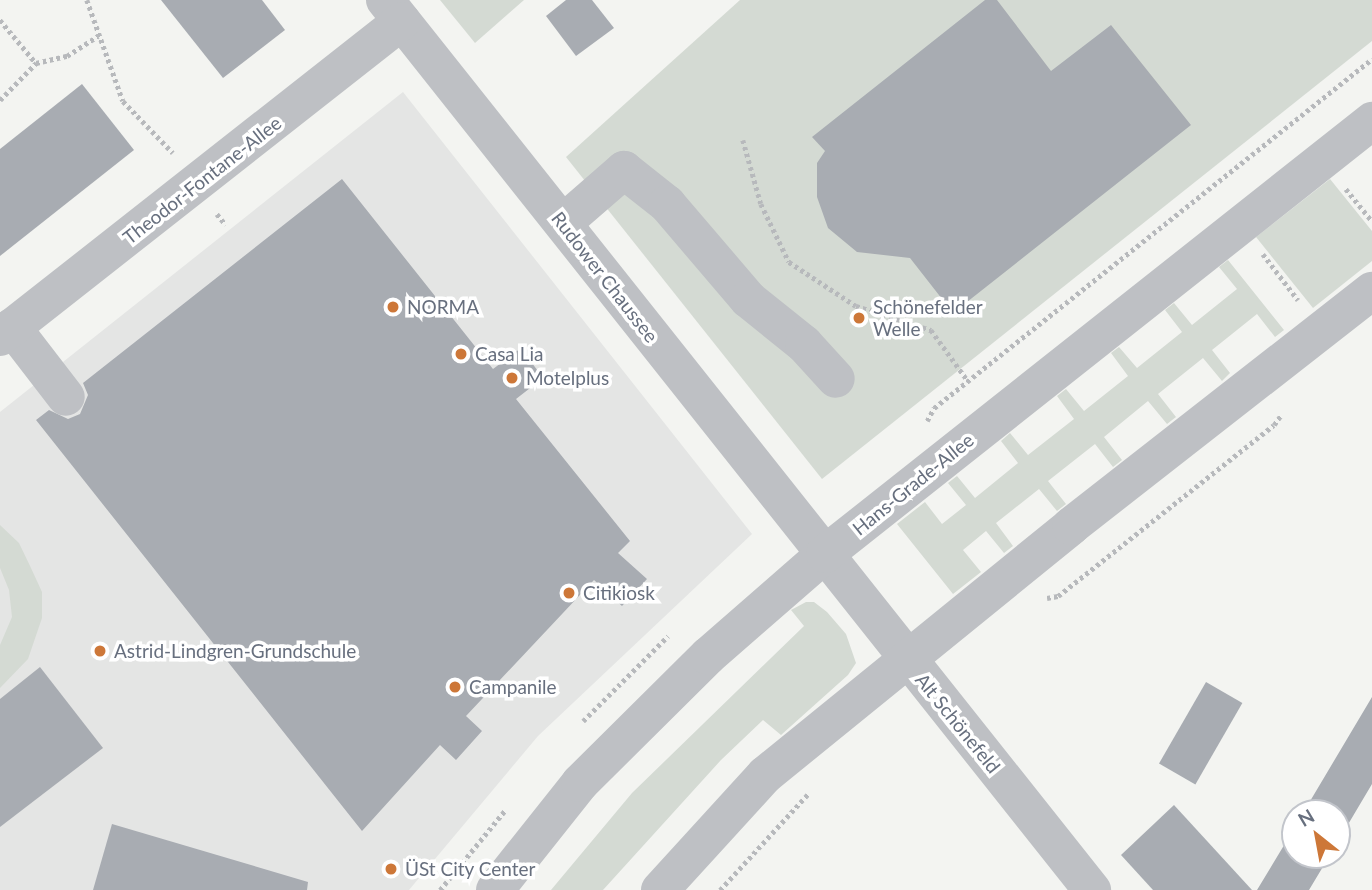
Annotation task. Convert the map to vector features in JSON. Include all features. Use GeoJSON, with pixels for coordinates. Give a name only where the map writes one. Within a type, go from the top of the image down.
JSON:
{"type":"FeatureCollection","features":[{"type":"Feature","properties":{"kind":"street","name":"Rudower Chaussee"},"geometry":{"type":"LineString","coordinates":[[393,10],[825,554]]}},
{"type":"Feature","properties":{"kind":"street","name":"Theodor-Fontane-Allee"},"geometry":{"type":"LineString","coordinates":[[6,332],[393,10]]}},
{"type":"Feature","properties":{"kind":"street","name":"Hans-Grade-Allee"},"geometry":{"type":"LineString","coordinates":[[495,890],[580,783],[708,656],[825,554],[1372,121]]}},
{"type":"Feature","properties":{"kind":"street"},"geometry":{"type":"LineString","coordinates":[[563,223],[624,170],[667,204],[748,299],[804,344],[836,379]]}},
{"type":"Feature","properties":{"kind":"street"},"geometry":{"type":"LineString","coordinates":[[660,890],[765,775],[906,658],[1372,291]]}},
{"type":"Feature","properties":{"kind":"street"},"geometry":{"type":"LineString","coordinates":[[6,332],[66,397]]}},
{"type":"Feature","properties":{"kind":"street","name":"Alt Schönefeld"},"geometry":{"type":"LineString","coordinates":[[825,554],[1092,890]]}},
{"type":"Feature","properties":{"kind":"path"},"geometry":{"type":"LineString","coordinates":[[87,0],[123,101],[178,159]]}},
{"type":"Feature","properties":{"kind":"path"},"geometry":{"type":"LineString","coordinates":[[0,20],[36,63]]}},
{"type":"Feature","properties":{"kind":"path"},"geometry":{"type":"LineString","coordinates":[[0,100],[36,63],[67,55],[98,36]]}},
{"type":"Feature","properties":{"kind":"path"},"geometry":{"type":"LineString","coordinates":[[934,408],[1213,190],[1372,59]]}},
{"type":"Feature","properties":{"kind":"path"},"geometry":{"type":"LineString","coordinates":[[743,140],[761,204],[789,262],[856,306],[931,330],[969,381]]}},
{"type":"Feature","properties":{"kind":"path"},"geometry":{"type":"LineString","coordinates":[[1213,190],[1322,330]]}},
{"type":"Feature","properties":{"kind":"path"},"geometry":{"type":"LineString","coordinates":[[1058,596],[1274,425]]}},
{"type":"Feature","properties":{"kind":"path"},"geometry":{"type":"LineString","coordinates":[[720,890],[816,786]]}},
{"type":"Feature","properties":{"kind":"shaded area"},"geometry":{"type":"Polygon","coordinates":[[[440,0],[524,0],[475,43],[440,0]]]}},
{"type":"Feature","properties":{"kind":"shaded area","name":"Schönefelder Welle"},"geometry":{"type":"Polygon","coordinates":[[[740,0],[1372,0],[1372,41],[822,479],[566,157],[740,0]]]}},
{"type":"Feature","properties":{"kind":"shaded area"},"geometry":{"type":"Polygon","coordinates":[[[403,92],[752,534],[538,736],[409,890],[0,890],[0,412],[403,92]]]}},
{"type":"Feature","properties":{"kind":"shaded area"},"geometry":{"type":"Polygon","coordinates":[[[1330,179],[1372,231],[1372,261],[1313,308],[1256,237],[1330,179]]]}},
{"type":"Feature","properties":{"kind":"shaded area"},"geometry":{"type":"Polygon","coordinates":[[[1228,260],[1284,330],[1275,337],[1257,314],[1212,350],[1230,373],[1222,381],[1203,358],[1158,394],[1176,417],[1167,424],[1148,401],[1104,437],[1122,460],[1113,467],[1095,444],[1048,481],[1066,504],[1057,511],[1039,489],[996,523],[1013,546],[1004,553],[986,531],[963,550],[981,572],[953,594],[897,524],[925,502],[942,524],[966,505],[948,483],[957,476],[975,498],[1018,463],[1001,441],[1010,433],[1028,455],[1074,419],[1057,396],[1066,389],[1084,411],[1128,376],[1111,353],[1119,347],[1137,368],[1182,332],[1165,310],[1174,303],[1192,325],[1237,289],[1219,267],[1228,260]]]}},
{"type":"Feature","properties":{"kind":"shaded area"},"geometry":{"type":"Polygon","coordinates":[[[0,525],[19,543],[42,592],[42,618],[28,659],[0,688],[0,645],[12,617],[9,590],[0,568],[0,525]]]}},
{"type":"Feature","properties":{"kind":"shaded area"},"geometry":{"type":"Polygon","coordinates":[[[806,602],[814,602],[827,612],[846,634],[856,663],[848,675],[781,735],[763,720],[721,760],[603,890],[551,890],[632,793],[804,626],[791,610],[806,602]]]}},
{"type":"Feature","properties":{"kind":"building"},"geometry":{"type":"Polygon","coordinates":[[[161,0],[262,0],[285,30],[223,78],[161,0]]]}},
{"type":"Feature","properties":{"kind":"building"},"geometry":{"type":"Polygon","coordinates":[[[566,0],[592,0],[614,28],[576,56],[546,16],[566,0]]]}},
{"type":"Feature","properties":{"kind":"building","name":"Schönefelder Welle"},"geometry":{"type":"Polygon","coordinates":[[[985,0],[997,0],[1051,71],[1111,25],[1191,125],[953,313],[910,258],[857,252],[828,228],[817,197],[817,163],[825,151],[812,137],[985,0]]]}},
{"type":"Feature","properties":{"kind":"building"},"geometry":{"type":"Polygon","coordinates":[[[82,84],[134,150],[0,256],[0,149],[82,84]]]}},
{"type":"Feature","properties":{"kind":"building"},"geometry":{"type":"Polygon","coordinates":[[[342,179],[493,369],[521,348],[543,378],[516,399],[630,541],[618,553],[647,579],[622,606],[594,580],[466,716],[482,731],[456,760],[440,745],[362,831],[36,420],[49,410],[68,419],[80,414],[88,395],[83,383],[342,179]]]}},
{"type":"Feature","properties":{"kind":"building"},"geometry":{"type":"Polygon","coordinates":[[[40,667],[103,748],[0,827],[0,699],[40,667]]]}},
{"type":"Feature","properties":{"kind":"building"},"geometry":{"type":"Polygon","coordinates":[[[1206,682],[1242,703],[1195,784],[1159,763],[1206,682]]]}},
{"type":"Feature","properties":{"kind":"building"},"geometry":{"type":"Polygon","coordinates":[[[1372,697],[1372,784],[1351,819],[1351,799],[1311,799],[1372,697]]]}},
{"type":"Feature","properties":{"kind":"building"},"geometry":{"type":"Polygon","coordinates":[[[1174,805],[1252,890],[1153,890],[1121,855],[1174,805]]]}},
{"type":"Feature","properties":{"kind":"building"},"geometry":{"type":"Polygon","coordinates":[[[112,824],[308,882],[307,890],[93,890],[112,824]]]}},
{"type":"Feature","properties":{"kind":"building"},"geometry":{"type":"Polygon","coordinates":[[[1281,850],[1281,869],[1322,869],[1309,890],[1257,890],[1281,850]]]}},
{"type":"Feature","properties":{"kind":"place","name":"NORMA"},"geometry":{"type":"Point","coordinates":[393,307]}},
{"type":"Feature","properties":{"kind":"place","name":"Schönefelder Welle"},"geometry":{"type":"Point","coordinates":[859,318]}},
{"type":"Feature","properties":{"kind":"place","name":"Casa Lia"},"geometry":{"type":"Point","coordinates":[461,354]}},
{"type":"Feature","properties":{"kind":"place","name":"Motelplus"},"geometry":{"type":"Point","coordinates":[512,378]}},
{"type":"Feature","properties":{"kind":"place","name":"Citikiosk"},"geometry":{"type":"Point","coordinates":[569,593]}},
{"type":"Feature","properties":{"kind":"place","name":"Astrid-Lindgren-Grundschule"},"geometry":{"type":"Point","coordinates":[100,651]}},
{"type":"Feature","properties":{"kind":"place","name":"Campanile"},"geometry":{"type":"Point","coordinates":[455,687]}},
{"type":"Feature","properties":{"kind":"place","name":"ÜSt City Center"},"geometry":{"type":"Point","coordinates":[391,869]}}]}
